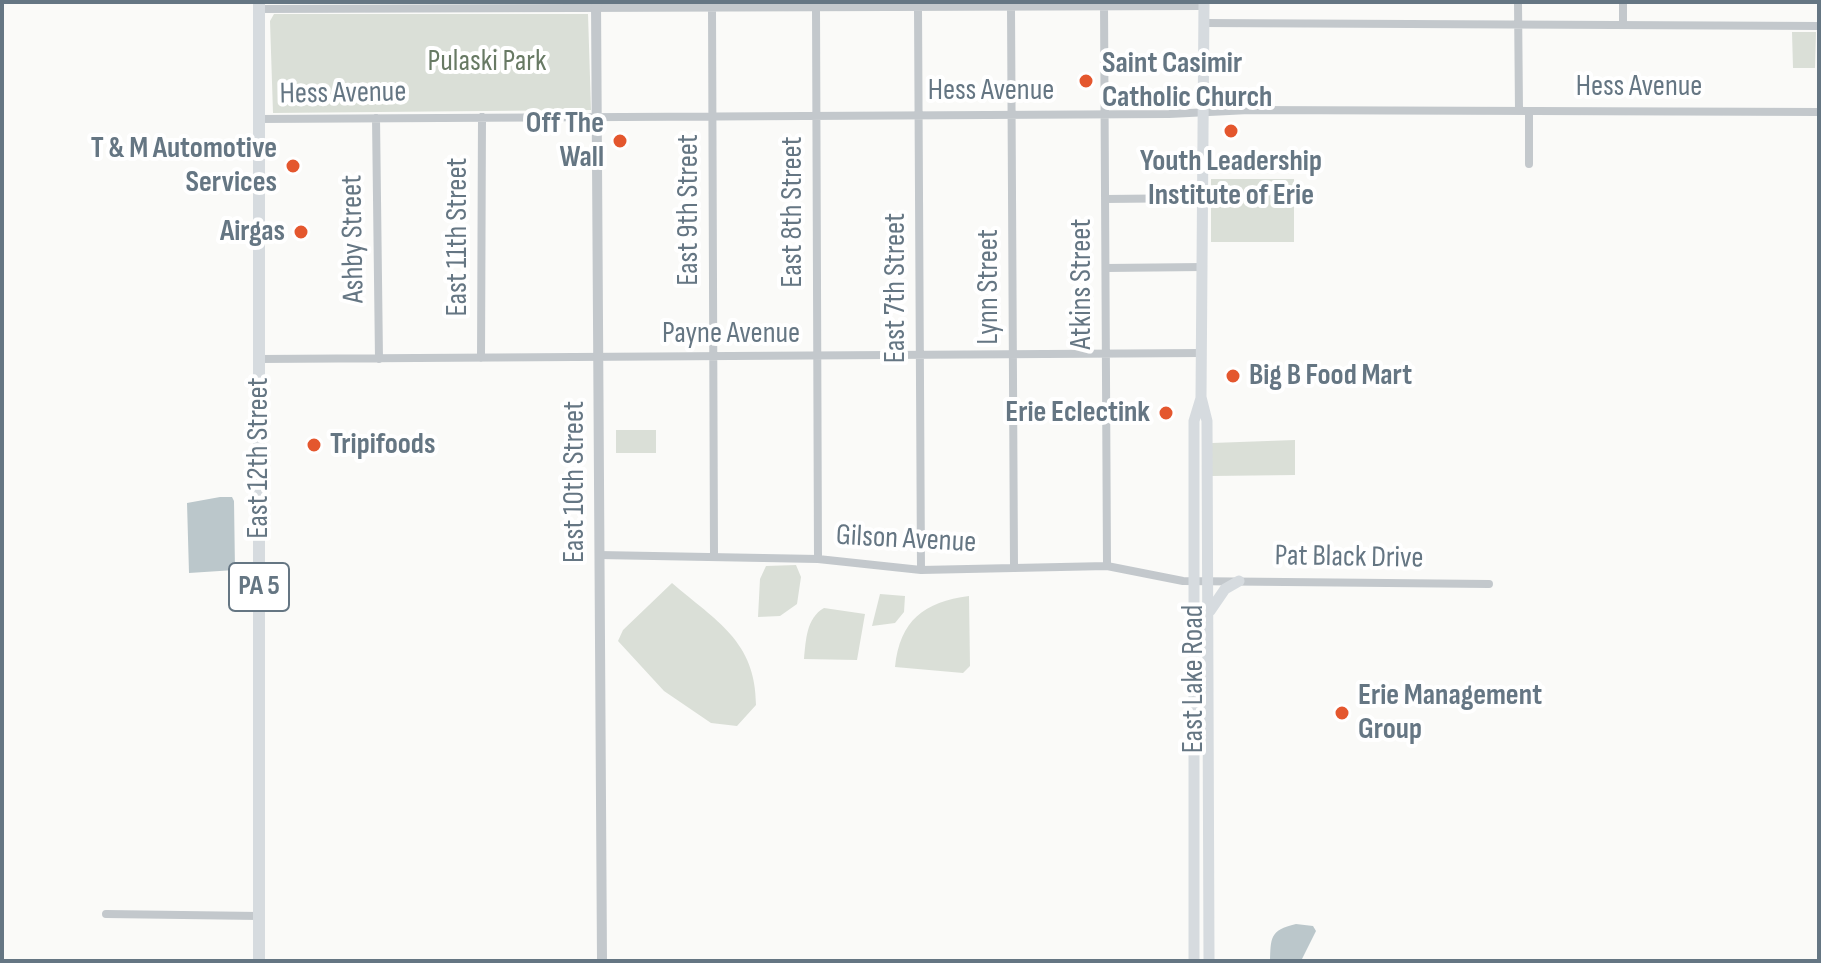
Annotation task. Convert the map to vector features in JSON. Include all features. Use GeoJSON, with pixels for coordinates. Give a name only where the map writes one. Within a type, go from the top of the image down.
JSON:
{"type":"FeatureCollection","features":[{"type":"Feature","properties":{"kind":"main road","name":"East Lake Road"},"geometry":{"type":"LineString","coordinates":[[1194,961],[1194,421],[1201,397],[1204,4]]}},
{"type":"Feature","properties":{"kind":"main road","name":"East 12th Street"},"geometry":{"type":"LineString","coordinates":[[259,5],[259,961]]}},
{"type":"Feature","properties":{"kind":"main road","name":"East Lake Road"},"geometry":{"type":"LineString","coordinates":[[1201,397],[1207,421],[1209,961]]}},
{"type":"Feature","properties":{"kind":"main road"},"geometry":{"type":"LineString","coordinates":[[1209,612],[1225,589],[1239,581]]}},
{"type":"Feature","properties":{"kind":"street"},"geometry":{"type":"LineString","coordinates":[[1518,2],[1529,164]]}},
{"type":"Feature","properties":{"kind":"street"},"geometry":{"type":"LineString","coordinates":[[1623,2],[1623,25]]}},
{"type":"Feature","properties":{"kind":"street","name":"Atkins Street"},"geometry":{"type":"LineString","coordinates":[[1104,4],[1107,566]]}},
{"type":"Feature","properties":{"kind":"street"},"geometry":{"type":"LineString","coordinates":[[259,5],[712,9],[738,5],[816,8],[839,5],[1011,7],[1204,4]]}},
{"type":"Feature","properties":{"kind":"street","name":"East 10th Street"},"geometry":{"type":"LineString","coordinates":[[596,6],[602,961]]}},
{"type":"Feature","properties":{"kind":"street","name":"East 7th Street"},"geometry":{"type":"LineString","coordinates":[[918,7],[921,570]]}},
{"type":"Feature","properties":{"kind":"street","name":"Lynn Street"},"geometry":{"type":"LineString","coordinates":[[1011,7],[1014,567]]}},
{"type":"Feature","properties":{"kind":"street","name":"East 8th Street"},"geometry":{"type":"LineString","coordinates":[[816,8],[818,559]]}},
{"type":"Feature","properties":{"kind":"street","name":"East 9th Street"},"geometry":{"type":"LineString","coordinates":[[712,9],[714,556]]}},
{"type":"Feature","properties":{"kind":"street"},"geometry":{"type":"LineString","coordinates":[[1204,23],[1819,26]]}},
{"type":"Feature","properties":{"kind":"street","name":"Hess Avenue"},"geometry":{"type":"LineString","coordinates":[[259,119],[1204,112],[1819,112]]}},
{"type":"Feature","properties":{"kind":"street","name":"East 11th Street"},"geometry":{"type":"LineString","coordinates":[[481,358],[482,117]]}},
{"type":"Feature","properties":{"kind":"street","name":"Ashby Street"},"geometry":{"type":"LineString","coordinates":[[376,118],[379,359]]}},
{"type":"Feature","properties":{"kind":"street"},"geometry":{"type":"LineString","coordinates":[[1105,199],[1204,198]]}},
{"type":"Feature","properties":{"kind":"street"},"geometry":{"type":"LineString","coordinates":[[1106,268],[1203,267]]}},
{"type":"Feature","properties":{"kind":"street","name":"Payne Avenue"},"geometry":{"type":"LineString","coordinates":[[260,359],[1013,357],[1202,353]]}},
{"type":"Feature","properties":{"kind":"street","name":"Gilson Avenue"},"geometry":{"type":"LineString","coordinates":[[599,555],[818,559],[921,570],[1107,566],[1194,581],[1209,580]]}},
{"type":"Feature","properties":{"kind":"street","name":"Pat Black Drive"},"geometry":{"type":"LineString","coordinates":[[1209,580],[1489,584]]}},
{"type":"Feature","properties":{"kind":"street"},"geometry":{"type":"LineString","coordinates":[[106,914],[259,916]]}},
{"type":"Feature","properties":{"kind":"green space","name":"Pulaski Park"},"geometry":{"type":"Polygon","coordinates":[[[274,14],[588,14],[591,110],[273,113],[270,21],[274,14]]]}},
{"type":"Feature","properties":{"kind":"green space"},"geometry":{"type":"Polygon","coordinates":[[[1792,32],[1816,32],[1815,68],[1793,68],[1792,32]]]}},
{"type":"Feature","properties":{"kind":"green space"},"geometry":{"type":"Polygon","coordinates":[[[1211,179],[1294,179],[1294,242],[1211,242],[1211,179]]]}},
{"type":"Feature","properties":{"kind":"green space"},"geometry":{"type":"Polygon","coordinates":[[[616,430],[656,430],[656,453],[616,453],[616,430]]]}},
{"type":"Feature","properties":{"kind":"green space"},"geometry":{"type":"Polygon","coordinates":[[[1295,440],[1295,475],[1211,476],[1212,443],[1295,440]]]}},
{"type":"Feature","properties":{"kind":"green space"},"geometry":{"type":"Polygon","coordinates":[[[796,565],[801,577],[797,604],[780,616],[758,617],[760,579],[766,566],[796,565]]]}},
{"type":"Feature","properties":{"kind":"green space"},"geometry":{"type":"Polygon","coordinates":[[[672,583],[718,621],[741,648],[749,664],[756,705],[737,726],[711,723],[664,691],[618,641],[623,630],[672,583]]]}},
{"type":"Feature","properties":{"kind":"green space"},"geometry":{"type":"Polygon","coordinates":[[[880,594],[905,596],[904,612],[895,623],[872,626],[880,594]]]}},
{"type":"Feature","properties":{"kind":"green space"},"geometry":{"type":"Polygon","coordinates":[[[969,596],[970,666],[963,673],[895,667],[902,637],[917,616],[939,603],[969,596]]]}},
{"type":"Feature","properties":{"kind":"green space"},"geometry":{"type":"Polygon","coordinates":[[[824,608],[865,614],[857,660],[804,659],[810,624],[824,608]]]}},
{"type":"Feature","properties":{"kind":"shaded area"},"geometry":{"type":"Polygon","coordinates":[[[232,497],[234,501],[235,570],[189,573],[187,503],[232,497]]]}},
{"type":"Feature","properties":{"kind":"shaded area"},"geometry":{"type":"Polygon","coordinates":[[[1296,924],[1313,926],[1316,931],[1301,961],[1270,961],[1273,936],[1281,929],[1296,924]]]}},
{"type":"Feature","properties":{"kind":"place","name":"Saint Casimir Catholic Church"},"geometry":{"type":"Point","coordinates":[1086,81]}},
{"type":"Feature","properties":{"kind":"place","name":"Youth Leadership Institute of Erie"},"geometry":{"type":"Point","coordinates":[1231,131]}},
{"type":"Feature","properties":{"kind":"place","name":"Off The Wall"},"geometry":{"type":"Point","coordinates":[620,141]}},
{"type":"Feature","properties":{"kind":"place","name":"T & M Automotive Services"},"geometry":{"type":"Point","coordinates":[293,166]}},
{"type":"Feature","properties":{"kind":"place","name":"Airgas"},"geometry":{"type":"Point","coordinates":[301,232]}},
{"type":"Feature","properties":{"kind":"place","name":"Big B Food Mart"},"geometry":{"type":"Point","coordinates":[1233,376]}},
{"type":"Feature","properties":{"kind":"place","name":"Erie Eclectink"},"geometry":{"type":"Point","coordinates":[1166,413]}},
{"type":"Feature","properties":{"kind":"place","name":"Tripifoods"},"geometry":{"type":"Point","coordinates":[314,445]}},
{"type":"Feature","properties":{"kind":"place","name":"Erie Management Group"},"geometry":{"type":"Point","coordinates":[1342,713]}}]}
